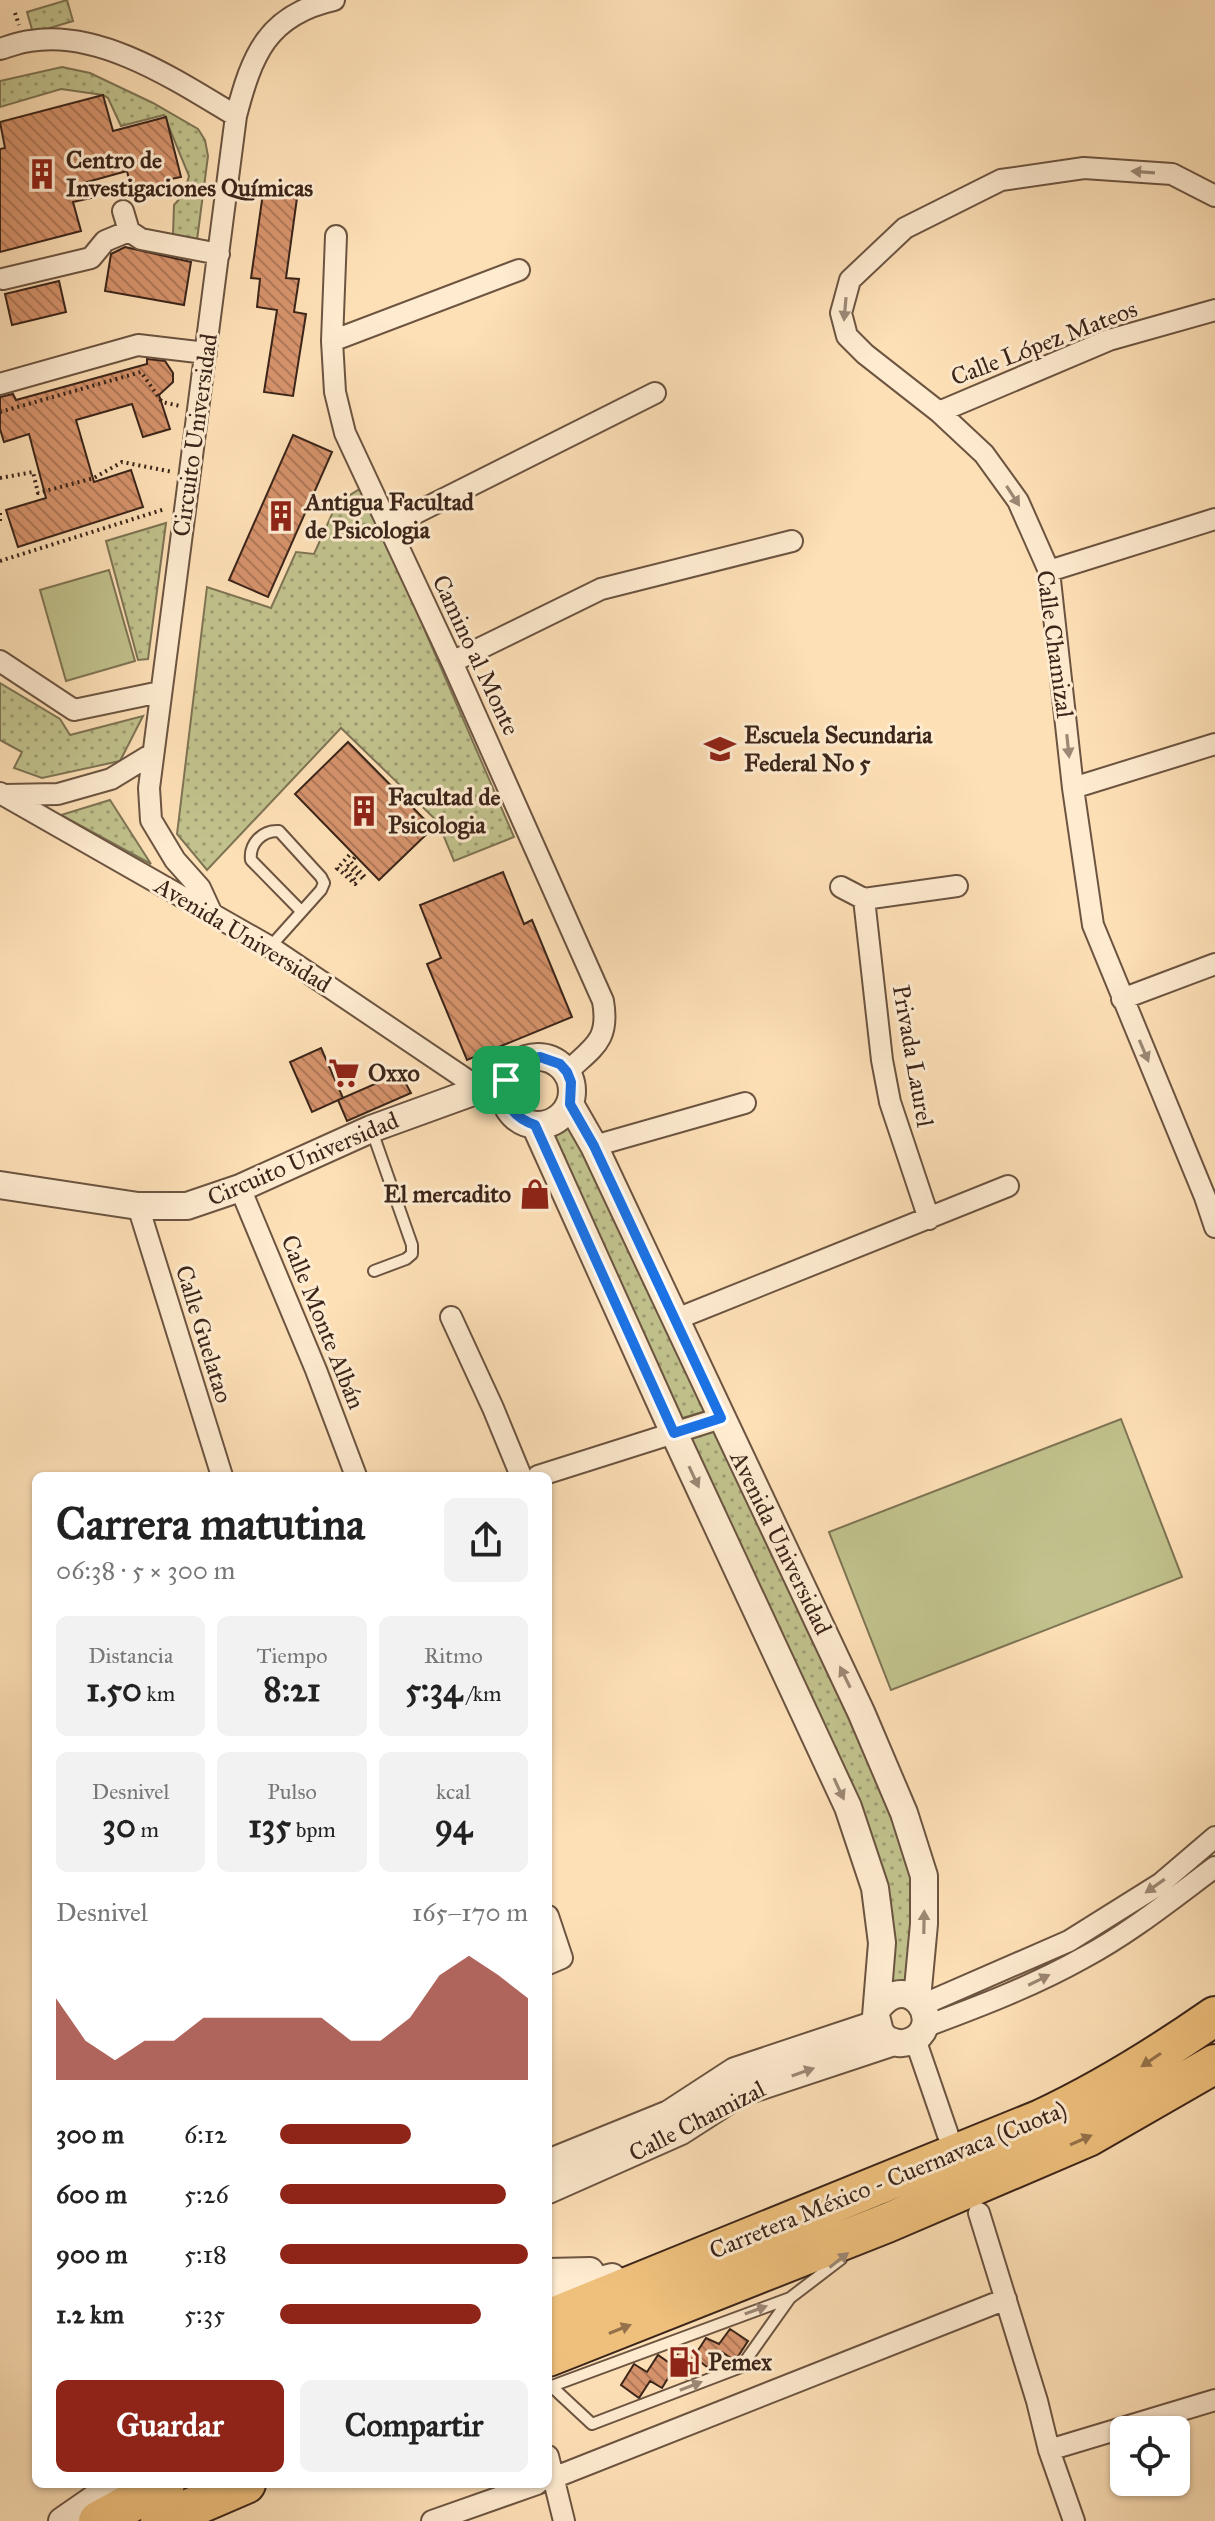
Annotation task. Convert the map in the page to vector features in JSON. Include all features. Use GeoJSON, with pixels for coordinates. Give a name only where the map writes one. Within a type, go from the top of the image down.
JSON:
{"type":"FeatureCollection","features":[{"type":"Feature","properties":{"kind":"highway","name":"Carretera México - Cuernavaca (Cuota)"},"geometry":{"type":"LineString","coordinates":[[552,2317],[1041,2119],[1135,2070],[1215,2016]]}},
{"type":"Feature","properties":{"kind":"highway","name":"Carretera México - Cuernavaca (Cuota)"},"geometry":{"type":"LineString","coordinates":[[552,2375],[887,2223],[1088,2137],[1215,2064]]}},
{"type":"Feature","properties":{"kind":"highway"},"geometry":{"type":"LineString","coordinates":[[98,2521],[158,2488]]}},
{"type":"Feature","properties":{"kind":"highway"},"geometry":{"type":"LineString","coordinates":[[160,2521],[237,2488]]}},
{"type":"Feature","properties":{"kind":"street","name":"Circuito Universidad"},"geometry":{"type":"LineString","coordinates":[[212,914],[200,888],[175,860],[151,820],[149,788],[236,116],[247,72],[275,27],[311,5],[334,0]]}},
{"type":"Feature","properties":{"kind":"street"},"geometry":{"type":"LineString","coordinates":[[0,49],[30,41],[59,39],[90,45],[157,69],[236,116]]}},
{"type":"Feature","properties":{"kind":"street","name":"Calle Chamizal"},"geometry":{"type":"LineString","coordinates":[[1215,196],[1172,174],[1084,168],[1001,180],[905,228],[850,280],[841,313],[847,336],[877,364],[939,412],[984,454],[1018,501],[1049,571],[1073,788],[1093,925],[1122,999],[1210,1195],[1215,1227]]}},
{"type":"Feature","properties":{"kind":"street"},"geometry":{"type":"LineString","coordinates":[[123,211],[129,231],[141,239],[219,254]]}},
{"type":"Feature","properties":{"kind":"street"},"geometry":{"type":"LineString","coordinates":[[3,279],[91,258],[105,241],[129,231]]}},
{"type":"Feature","properties":{"kind":"street","name":"Camino al Monte"},"geometry":{"type":"LineString","coordinates":[[336,236],[332,341],[335,392],[345,433],[452,662],[603,1001],[606,1022],[599,1042],[567,1072]]}},
{"type":"Feature","properties":{"kind":"street"},"geometry":{"type":"LineString","coordinates":[[332,341],[519,270]]}},
{"type":"Feature","properties":{"kind":"street","name":"Calle López Mateos"},"geometry":{"type":"LineString","coordinates":[[939,412],[1109,340],[1215,310]]}},
{"type":"Feature","properties":{"kind":"street"},"geometry":{"type":"LineString","coordinates":[[0,384],[138,345],[206,353]]}},
{"type":"Feature","properties":{"kind":"street"},"geometry":{"type":"LineString","coordinates":[[388,527],[655,393]]}},
{"type":"Feature","properties":{"kind":"street"},"geometry":{"type":"LineString","coordinates":[[1049,571],[1215,519]]}},
{"type":"Feature","properties":{"kind":"street"},"geometry":{"type":"LineString","coordinates":[[452,662],[601,589],[792,541]]}},
{"type":"Feature","properties":{"kind":"street"},"geometry":{"type":"LineString","coordinates":[[0,661],[74,710],[160,692]]}},
{"type":"Feature","properties":{"kind":"street"},"geometry":{"type":"LineString","coordinates":[[1073,788],[1215,744]]}},
{"type":"Feature","properties":{"kind":"street"},"geometry":{"type":"LineString","coordinates":[[2,794],[58,794],[111,779],[152,754]]}},
{"type":"Feature","properties":{"kind":"street","name":"Avenida Universidad"},"geometry":{"type":"LineString","coordinates":[[2,794],[270,947],[479,1088]]}},
{"type":"Feature","properties":{"kind":"street"},"geometry":{"type":"LineString","coordinates":[[841,887],[864,899],[957,886]]}},
{"type":"Feature","properties":{"kind":"street","name":"Privada Laurel"},"geometry":{"type":"LineString","coordinates":[[864,899],[882,1060],[890,1102],[929,1219]]}},
{"type":"Feature","properties":{"kind":"street"},"geometry":{"type":"LineString","coordinates":[[1122,999],[1215,964]]}},
{"type":"Feature","properties":{"kind":"street"},"geometry":{"type":"LineString","coordinates":[[540,1057],[560,1064],[567,1072],[571,1082],[570,1104],[556,1120],[535,1125],[520,1120],[509,1110],[504,1095],[506,1080],[519,1063],[540,1057]]}},
{"type":"Feature","properties":{"kind":"street","name":"Circuito Universidad"},"geometry":{"type":"LineString","coordinates":[[0,1185],[138,1206],[187,1206],[240,1188],[371,1129],[506,1080]]}},
{"type":"Feature","properties":{"kind":"street"},"geometry":{"type":"LineString","coordinates":[[594,1146],[745,1103]]}},
{"type":"Feature","properties":{"kind":"street","name":"Avenida Universidad"},"geometry":{"type":"LineString","coordinates":[[570,1104],[594,1146],[861,1712],[904,1813],[924,1876],[924,1924],[904,2021]]}},
{"type":"Feature","properties":{"kind":"street","name":"Avenida Universidad"},"geometry":{"type":"LineString","coordinates":[[535,1125],[848,1807],[875,1888],[882,1943],[904,2021]]}},
{"type":"Feature","properties":{"kind":"street"},"geometry":{"type":"LineString","coordinates":[[674,1320],[1008,1186]]}},
{"type":"Feature","properties":{"kind":"street","name":"Calle Monte Albán"},"geometry":{"type":"LineString","coordinates":[[240,1188],[316,1370],[354,1472]]}},
{"type":"Feature","properties":{"kind":"street","name":"Calle Guelatao"},"geometry":{"type":"LineString","coordinates":[[138,1206],[221,1472]]}},
{"type":"Feature","properties":{"kind":"street"},"geometry":{"type":"LineString","coordinates":[[451,1317],[519,1472]]}},
{"type":"Feature","properties":{"kind":"street"},"geometry":{"type":"LineString","coordinates":[[551,1472],[721,1418]]}},
{"type":"Feature","properties":{"kind":"street","name":"Calle Chamizal"},"geometry":{"type":"LineString","coordinates":[[552,2168],[681,2131],[740,2093],[904,2021],[1069,1941],[1160,1884],[1215,1837]]}},
{"type":"Feature","properties":{"kind":"street","name":"Calle Chamizal"},"geometry":{"type":"LineString","coordinates":[[904,2021],[1021,1988],[1083,1959],[1215,1867]]}},
{"type":"Feature","properties":{"kind":"street"},"geometry":{"type":"LineString","coordinates":[[552,1928],[562,1958],[552,1962]]}},
{"type":"Feature","properties":{"kind":"street"},"geometry":{"type":"LineString","coordinates":[[904,2021],[948,2135]]}},
{"type":"Feature","properties":{"kind":"street"},"geometry":{"type":"LineString","coordinates":[[979,2213],[1049,2450],[1074,2521]]}},
{"type":"Feature","properties":{"kind":"street"},"geometry":{"type":"LineString","coordinates":[[552,2293],[732,2244]]}},
{"type":"Feature","properties":{"kind":"street"},"geometry":{"type":"LineString","coordinates":[[552,2272],[633,2271]]}},
{"type":"Feature","properties":{"kind":"street"},"geometry":{"type":"LineString","coordinates":[[552,2479],[1006,2299]]}},
{"type":"Feature","properties":{"kind":"street"},"geometry":{"type":"LineString","coordinates":[[1049,2450],[1215,2400]]}},
{"type":"Feature","properties":{"kind":"street"},"geometry":{"type":"LineString","coordinates":[[62,2521],[113,2488]]}},
{"type":"Feature","properties":{"kind":"street"},"geometry":{"type":"LineString","coordinates":[[432,2521],[527,2488]]}},
{"type":"Feature","properties":{"kind":"street"},"geometry":{"type":"LineString","coordinates":[[550,2488],[564,2521]]}},
{"type":"Feature","properties":{"kind":"lane"},"geometry":{"type":"LineString","coordinates":[[270,947],[321,890],[324,883],[279,831],[270,831],[257,839],[250,851],[251,860],[301,911]]}},
{"type":"Feature","properties":{"kind":"lane"},"geometry":{"type":"LineString","coordinates":[[371,1129],[412,1245],[412,1254],[406,1259],[374,1271]]}},
{"type":"Feature","properties":{"kind":"lane"},"geometry":{"type":"LineString","coordinates":[[552,2379],[592,2424],[741,2367],[790,2298],[887,2223]]}},
{"type":"Feature","properties":{"kind":"lane"},"geometry":{"type":"LineString","coordinates":[[552,2375],[790,2298]]}},
{"type":"Feature","properties":{"kind":"path"},"geometry":{"type":"LineString","coordinates":[[15,13],[20,26]]}},
{"type":"Feature","properties":{"kind":"path"},"geometry":{"type":"LineString","coordinates":[[0,412],[141,372],[162,402],[198,410]]}},
{"type":"Feature","properties":{"kind":"path"},"geometry":{"type":"LineString","coordinates":[[0,478],[33,472],[38,493],[94,478],[122,462],[190,476]]}},
{"type":"Feature","properties":{"kind":"path"},"geometry":{"type":"LineString","coordinates":[[0,561],[186,502]]}},
{"type":"Feature","properties":{"kind":"path"},"geometry":{"type":"LineString","coordinates":[[0,513],[0,525]]}},
{"type":"Feature","properties":{"kind":"path"},"geometry":{"type":"LineString","coordinates":[[354,854],[351,862],[365,877],[363,879],[348,866],[345,869],[357,882],[355,884],[338,867],[354,854]]}},
{"type":"Feature","properties":{"kind":"green space"},"geometry":{"type":"Polygon","coordinates":[[[67,0],[73,21],[33,33],[27,12],[67,0]]]}},
{"type":"Feature","properties":{"kind":"green space"},"geometry":{"type":"Polygon","coordinates":[[[62,67],[90,73],[198,129],[205,140],[208,156],[197,240],[185,241],[173,235],[174,205],[184,194],[189,176],[164,115],[121,126],[108,98],[61,89],[0,107],[0,81],[62,67]]]}},
{"type":"Feature","properties":{"kind":"green space"},"geometry":{"type":"Polygon","coordinates":[[[363,487],[514,837],[454,861],[438,822],[341,728],[207,870],[177,834],[207,587],[271,608],[296,552],[314,554],[337,503],[363,487]]]}},
{"type":"Feature","properties":{"kind":"green space"},"geometry":{"type":"Polygon","coordinates":[[[166,523],[148,659],[138,660],[106,541],[166,523]]]}},
{"type":"Feature","properties":{"kind":"green space"},"geometry":{"type":"Polygon","coordinates":[[[109,570],[135,661],[66,681],[40,590],[109,570]]]}},
{"type":"Feature","properties":{"kind":"green space"},"geometry":{"type":"Polygon","coordinates":[[[0,683],[60,719],[70,735],[143,716],[120,761],[42,778],[14,768],[22,752],[0,740],[0,683]]]}},
{"type":"Feature","properties":{"kind":"green space"},"geometry":{"type":"Polygon","coordinates":[[[110,800],[151,864],[61,815],[110,800]]]}},
{"type":"Feature","properties":{"kind":"green space"},"geometry":{"type":"Polygon","coordinates":[[[572,1122],[706,1411],[679,1419],[546,1134],[572,1122]]]}},
{"type":"Feature","properties":{"kind":"green space"},"geometry":{"type":"Polygon","coordinates":[[[1121,1419],[1182,1577],[891,1690],[829,1532],[1121,1419]]]}},
{"type":"Feature","properties":{"kind":"green space"},"geometry":{"type":"Polygon","coordinates":[[[720,1428],[888,1791],[917,1882],[911,1985],[887,1983],[885,1893],[685,1437],[720,1428]]]}},
{"type":"Feature","properties":{"kind":"building","name":"Centro de Investigaciones Químicas"},"geometry":{"type":"Polygon","coordinates":[[[103,95],[113,131],[166,117],[181,177],[166,180],[168,188],[133,197],[127,171],[87,182],[91,198],[73,202],[81,231],[0,252],[0,149],[5,148],[0,122],[103,95]]]}},
{"type":"Feature","properties":{"kind":"building"},"geometry":{"type":"Polygon","coordinates":[[[263,193],[297,198],[286,278],[299,279],[294,312],[306,314],[293,396],[264,392],[277,310],[257,307],[260,279],[251,278],[263,193]]]}},
{"type":"Feature","properties":{"kind":"building"},"geometry":{"type":"Polygon","coordinates":[[[125,247],[191,262],[184,305],[105,291],[111,254],[125,247]]]}},
{"type":"Feature","properties":{"kind":"building"},"geometry":{"type":"Polygon","coordinates":[[[59,281],[66,312],[12,325],[5,294],[59,281]]]}},
{"type":"Feature","properties":{"kind":"building"},"geometry":{"type":"Polygon","coordinates":[[[147,359],[165,361],[173,373],[173,382],[159,395],[170,429],[143,437],[132,404],[76,420],[94,482],[131,470],[143,507],[18,547],[6,510],[46,498],[29,434],[4,442],[0,429],[0,397],[13,394],[16,400],[147,364],[147,359]]]}},
{"type":"Feature","properties":{"kind":"building","name":"Antigua Facultad de Psicologia"},"geometry":{"type":"Polygon","coordinates":[[[293,435],[332,452],[268,597],[229,580],[293,435]]]}},
{"type":"Feature","properties":{"kind":"building","name":"Facultad de Psicologia"},"geometry":{"type":"Polygon","coordinates":[[[348,742],[433,828],[379,880],[295,794],[348,742]]]}},
{"type":"Feature","properties":{"kind":"building"},"geometry":{"type":"Polygon","coordinates":[[[503,872],[524,924],[532,920],[572,1017],[467,1060],[427,964],[441,958],[420,905],[503,872]]]}},
{"type":"Feature","properties":{"kind":"building"},"geometry":{"type":"Polygon","coordinates":[[[321,1048],[343,1098],[312,1112],[290,1062],[321,1048]]]}},
{"type":"Feature","properties":{"kind":"building"},"geometry":{"type":"Polygon","coordinates":[[[400,1073],[411,1093],[347,1121],[338,1100],[400,1073]]]}},
{"type":"Feature","properties":{"kind":"building","name":"Pemex"},"geometry":{"type":"Polygon","coordinates":[[[730,2329],[748,2341],[735,2361],[722,2352],[711,2370],[698,2360],[686,2379],[673,2370],[662,2388],[650,2381],[639,2398],[621,2385],[634,2364],[647,2372],[658,2355],[671,2364],[683,2346],[695,2355],[706,2338],[719,2344],[730,2329]]]}},
{"type":"Feature","properties":{"kind":"place","name":"Centro de Investigaciones Químicas"},"geometry":{"type":"Point","coordinates":[42,174]}},
{"type":"Feature","properties":{"kind":"place","name":"Antigua Facultad de Psicologia"},"geometry":{"type":"Point","coordinates":[281,516]}},
{"type":"Feature","properties":{"kind":"place","name":"Escuela Secundaria Federal No 5"},"geometry":{"type":"Point","coordinates":[720,749]}},
{"type":"Feature","properties":{"kind":"place","name":"Facultad de Psicologia"},"geometry":{"type":"Point","coordinates":[364,811]}},
{"type":"Feature","properties":{"kind":"place","name":"Oxxo"},"geometry":{"type":"Point","coordinates":[344,1073]}},
{"type":"Feature","properties":{"kind":"place","name":"El mercadito"},"geometry":{"type":"Point","coordinates":[535,1194]}},
{"type":"Feature","properties":{"kind":"place","name":"Pemex"},"geometry":{"type":"Point","coordinates":[684,2362]}},
{"type":"Feature","properties":{"kind":"route"},"geometry":{"type":"LineString","coordinates":[[529,1058],[550,1059],[567,1072],[571,1082],[570,1104],[594,1146],[721,1418],[674,1433],[535,1125],[520,1120],[509,1110],[504,1095],[506,1080],[511,1070],[529,1058]]}}]}
